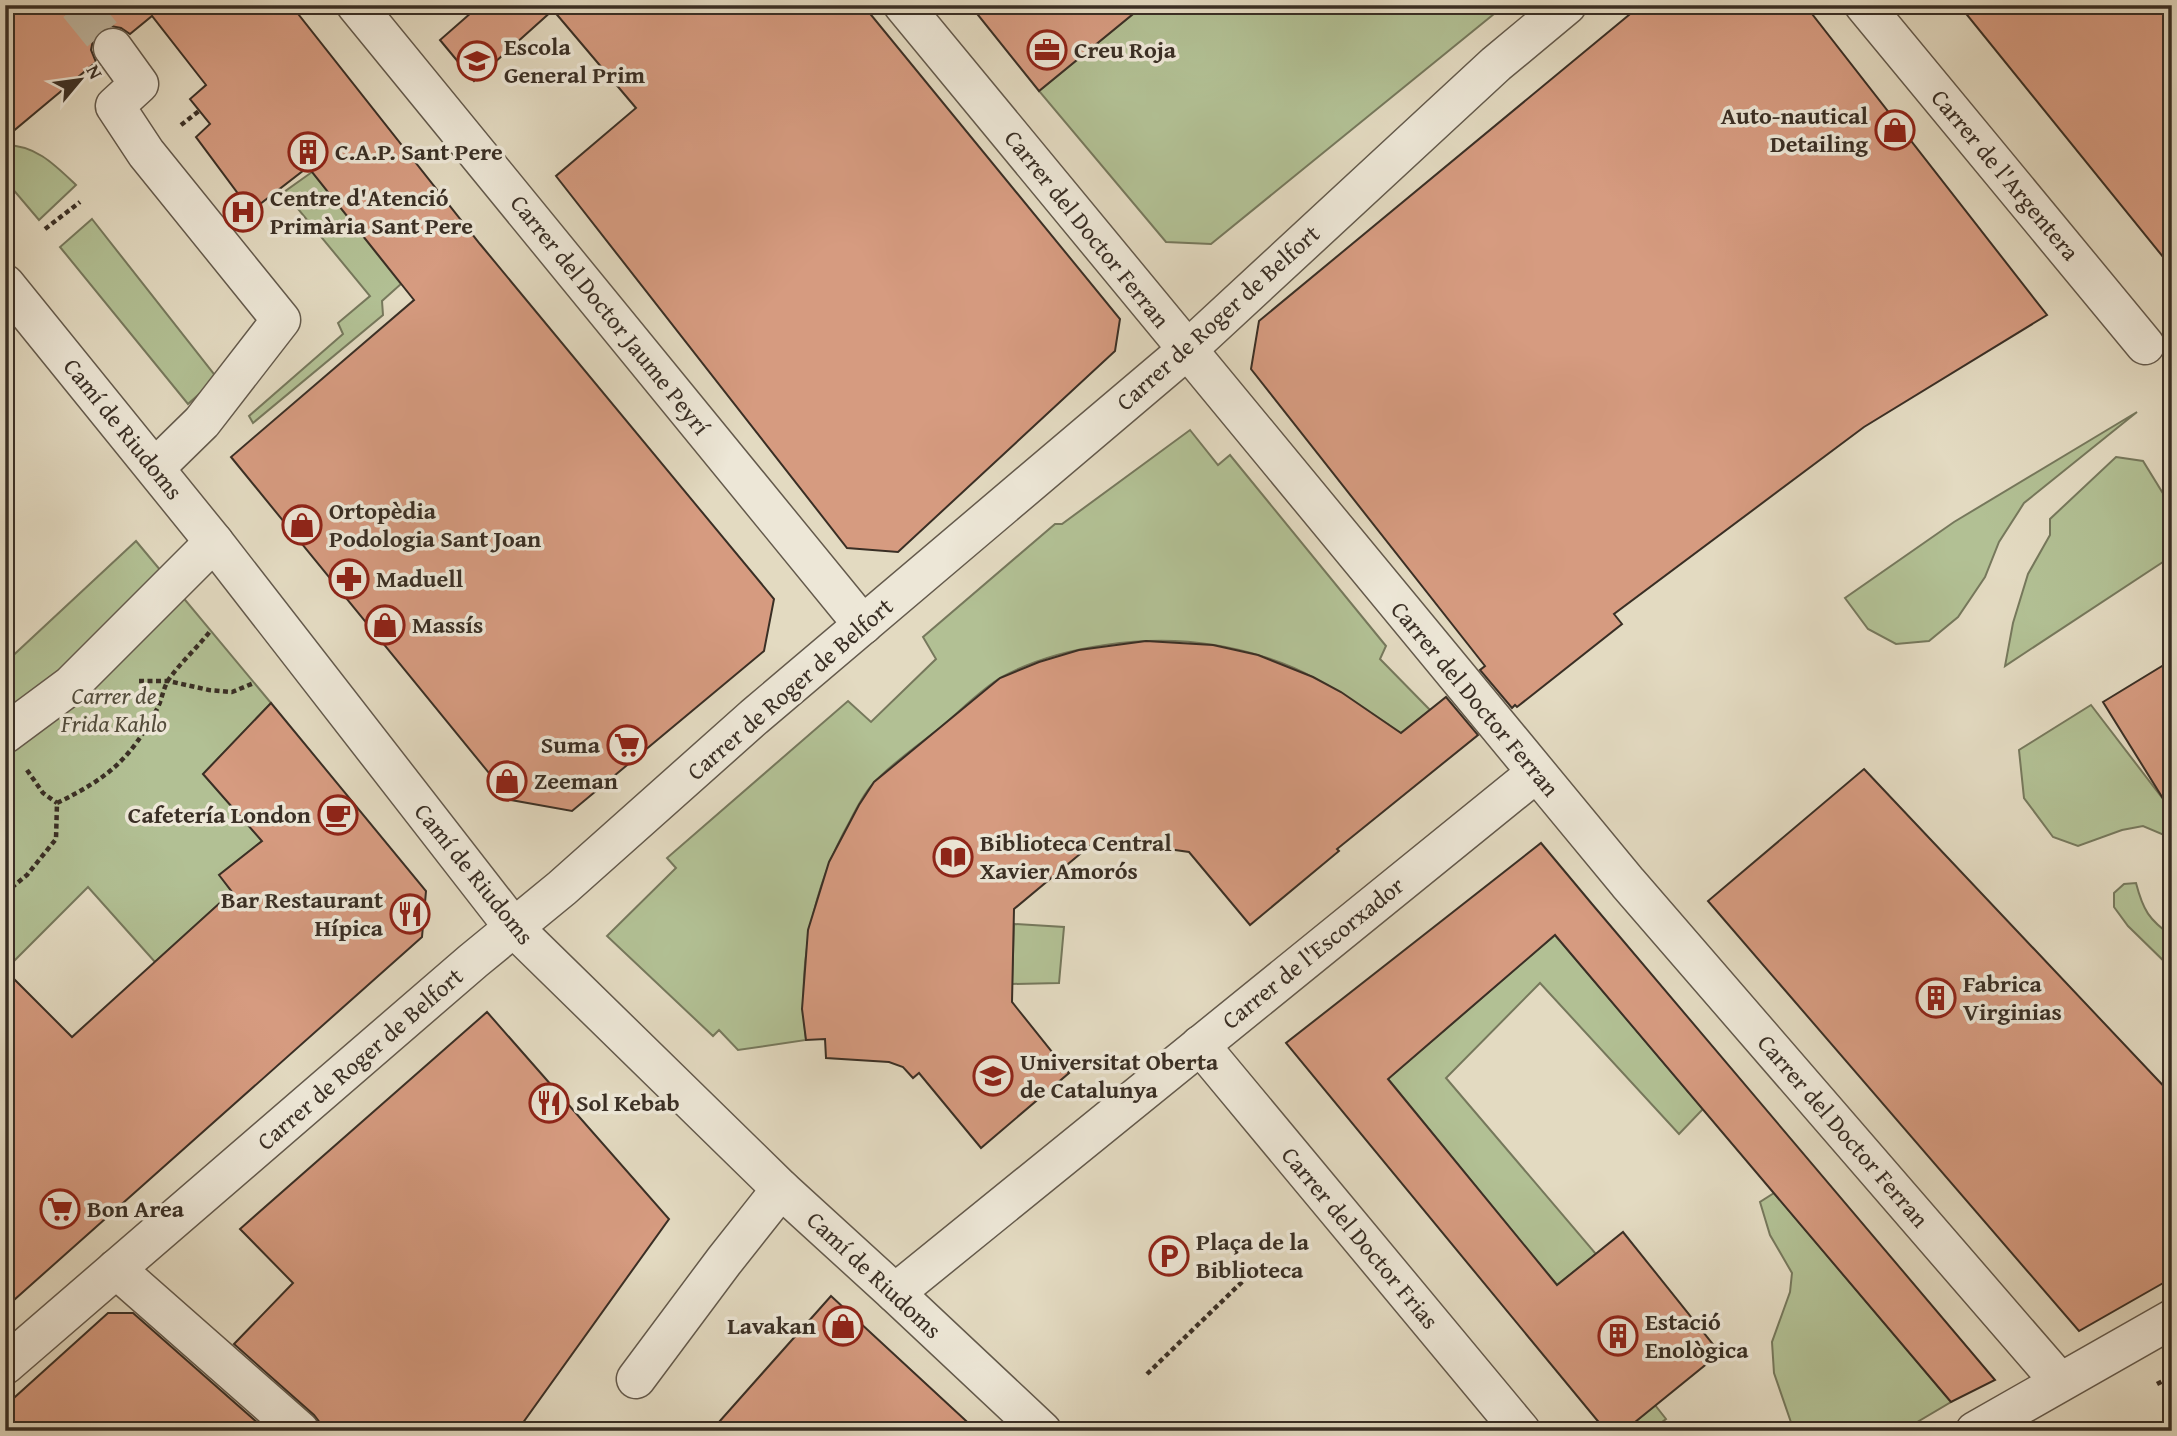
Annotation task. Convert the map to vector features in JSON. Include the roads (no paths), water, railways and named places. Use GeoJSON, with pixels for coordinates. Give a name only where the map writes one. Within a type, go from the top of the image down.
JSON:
{"type":"FeatureCollection","features":[{"type":"Feature","properties":{"kind":"street","name":"Carrer del Doctor Jaume Peyrí"},"geometry":{"type":"LineString","coordinates":[[356,5],[863,625]]}},
{"type":"Feature","properties":{"kind":"street","name":"Carrer del Doctor Ferran"},"geometry":{"type":"LineString","coordinates":[[903,5],[1628,883],[2060,1382]]}},
{"type":"Feature","properties":{"kind":"street","name":"Carrer de Roger de Belfort"},"geometry":{"type":"LineString","coordinates":[[5,1365],[514,928],[754,717],[1187,350],[1496,64],[1567,5]]}},
{"type":"Feature","properties":{"kind":"street","name":"Carrer de l'Argentera"},"geometry":{"type":"LineString","coordinates":[[1864,5],[2145,345]]}},
{"type":"Feature","properties":{"kind":"street"},"geometry":{"type":"LineString","coordinates":[[113,48],[139,84],[115,106],[146,153],[281,320],[202,422],[155,468]]}},
{"type":"Feature","properties":{"kind":"street","name":"Camí de Riudoms"},"geometry":{"type":"LineString","coordinates":[[5,284],[214,542],[514,928],[781,1189],[1042,1431]]}},
{"type":"Feature","properties":{"kind":"street"},"geometry":{"type":"LineString","coordinates":[[5,734],[71,685],[214,542]]}},
{"type":"Feature","properties":{"kind":"street","name":"Carrer de l'Escorxador"},"geometry":{"type":"LineString","coordinates":[[895,1293],[1536,773]]}},
{"type":"Feature","properties":{"kind":"street","name":"Carrer del Doctor Frias"},"geometry":{"type":"LineString","coordinates":[[1200,1045],[1521,1431]]}},
{"type":"Feature","properties":{"kind":"street"},"geometry":{"type":"LineString","coordinates":[[636,1379],[781,1189]]}},
{"type":"Feature","properties":{"kind":"street"},"geometry":{"type":"LineString","coordinates":[[116,1269],[300,1431]]}},
{"type":"Feature","properties":{"kind":"street"},"geometry":{"type":"LineString","coordinates":[[1975,1431],[2172,1319]]}},
{"type":"Feature","properties":{"kind":"tunnel"},"geometry":{"type":"LineString","coordinates":[[78,5],[113,48]]}},
{"type":"Feature","properties":{"kind":"place","name":"Creu Roja"},"geometry":{"type":"Point","coordinates":[1047,50]}},
{"type":"Feature","properties":{"kind":"place","name":"Escola General Prim"},"geometry":{"type":"Point","coordinates":[477,61]}},
{"type":"Feature","properties":{"kind":"place","name":"Auto-nautical Detailing"},"geometry":{"type":"Point","coordinates":[1895,130]}},
{"type":"Feature","properties":{"kind":"place","name":"C.A.P. Sant Pere"},"geometry":{"type":"Point","coordinates":[308,152]}},
{"type":"Feature","properties":{"kind":"place","name":"Centre d'Atenció Primària Sant Pere"},"geometry":{"type":"Point","coordinates":[243,212]}},
{"type":"Feature","properties":{"kind":"place","name":"Ortopèdia Podologia Sant Joan"},"geometry":{"type":"Point","coordinates":[302,525]}},
{"type":"Feature","properties":{"kind":"place","name":"Maduell"},"geometry":{"type":"Point","coordinates":[349,579]}},
{"type":"Feature","properties":{"kind":"place","name":"Massís"},"geometry":{"type":"Point","coordinates":[385,625]}},
{"type":"Feature","properties":{"kind":"place","name":"Suma"},"geometry":{"type":"Point","coordinates":[627,745]}},
{"type":"Feature","properties":{"kind":"place","name":"Zeeman"},"geometry":{"type":"Point","coordinates":[507,781]}},
{"type":"Feature","properties":{"kind":"place","name":"Cafetería London"},"geometry":{"type":"Point","coordinates":[338,815]}},
{"type":"Feature","properties":{"kind":"place","name":"Biblioteca Central Xavier Amorós"},"geometry":{"type":"Point","coordinates":[953,857]}},
{"type":"Feature","properties":{"kind":"place","name":"Bar Restaurant Hípica"},"geometry":{"type":"Point","coordinates":[410,914]}},
{"type":"Feature","properties":{"kind":"place","name":"Fabrica Virginias"},"geometry":{"type":"Point","coordinates":[1936,998]}},
{"type":"Feature","properties":{"kind":"place","name":"Universitat Oberta de Catalunya"},"geometry":{"type":"Point","coordinates":[993,1076]}},
{"type":"Feature","properties":{"kind":"place","name":"Sol Kebab"},"geometry":{"type":"Point","coordinates":[549,1103]}},
{"type":"Feature","properties":{"kind":"place","name":"Bon Area"},"geometry":{"type":"Point","coordinates":[60,1209]}},
{"type":"Feature","properties":{"kind":"place","name":"Plaça de la Biblioteca"},"geometry":{"type":"Point","coordinates":[1169,1256]}},
{"type":"Feature","properties":{"kind":"place","name":"Lavakan"},"geometry":{"type":"Point","coordinates":[843,1326]}},
{"type":"Feature","properties":{"kind":"place","name":"Estació Enològica"},"geometry":{"type":"Point","coordinates":[1618,1336]}},
{"type":"Feature","properties":{"kind":"park label","name":"Carrer de Frida Kahlo"},"geometry":{"type":"Point","coordinates":[114,710]}}]}
